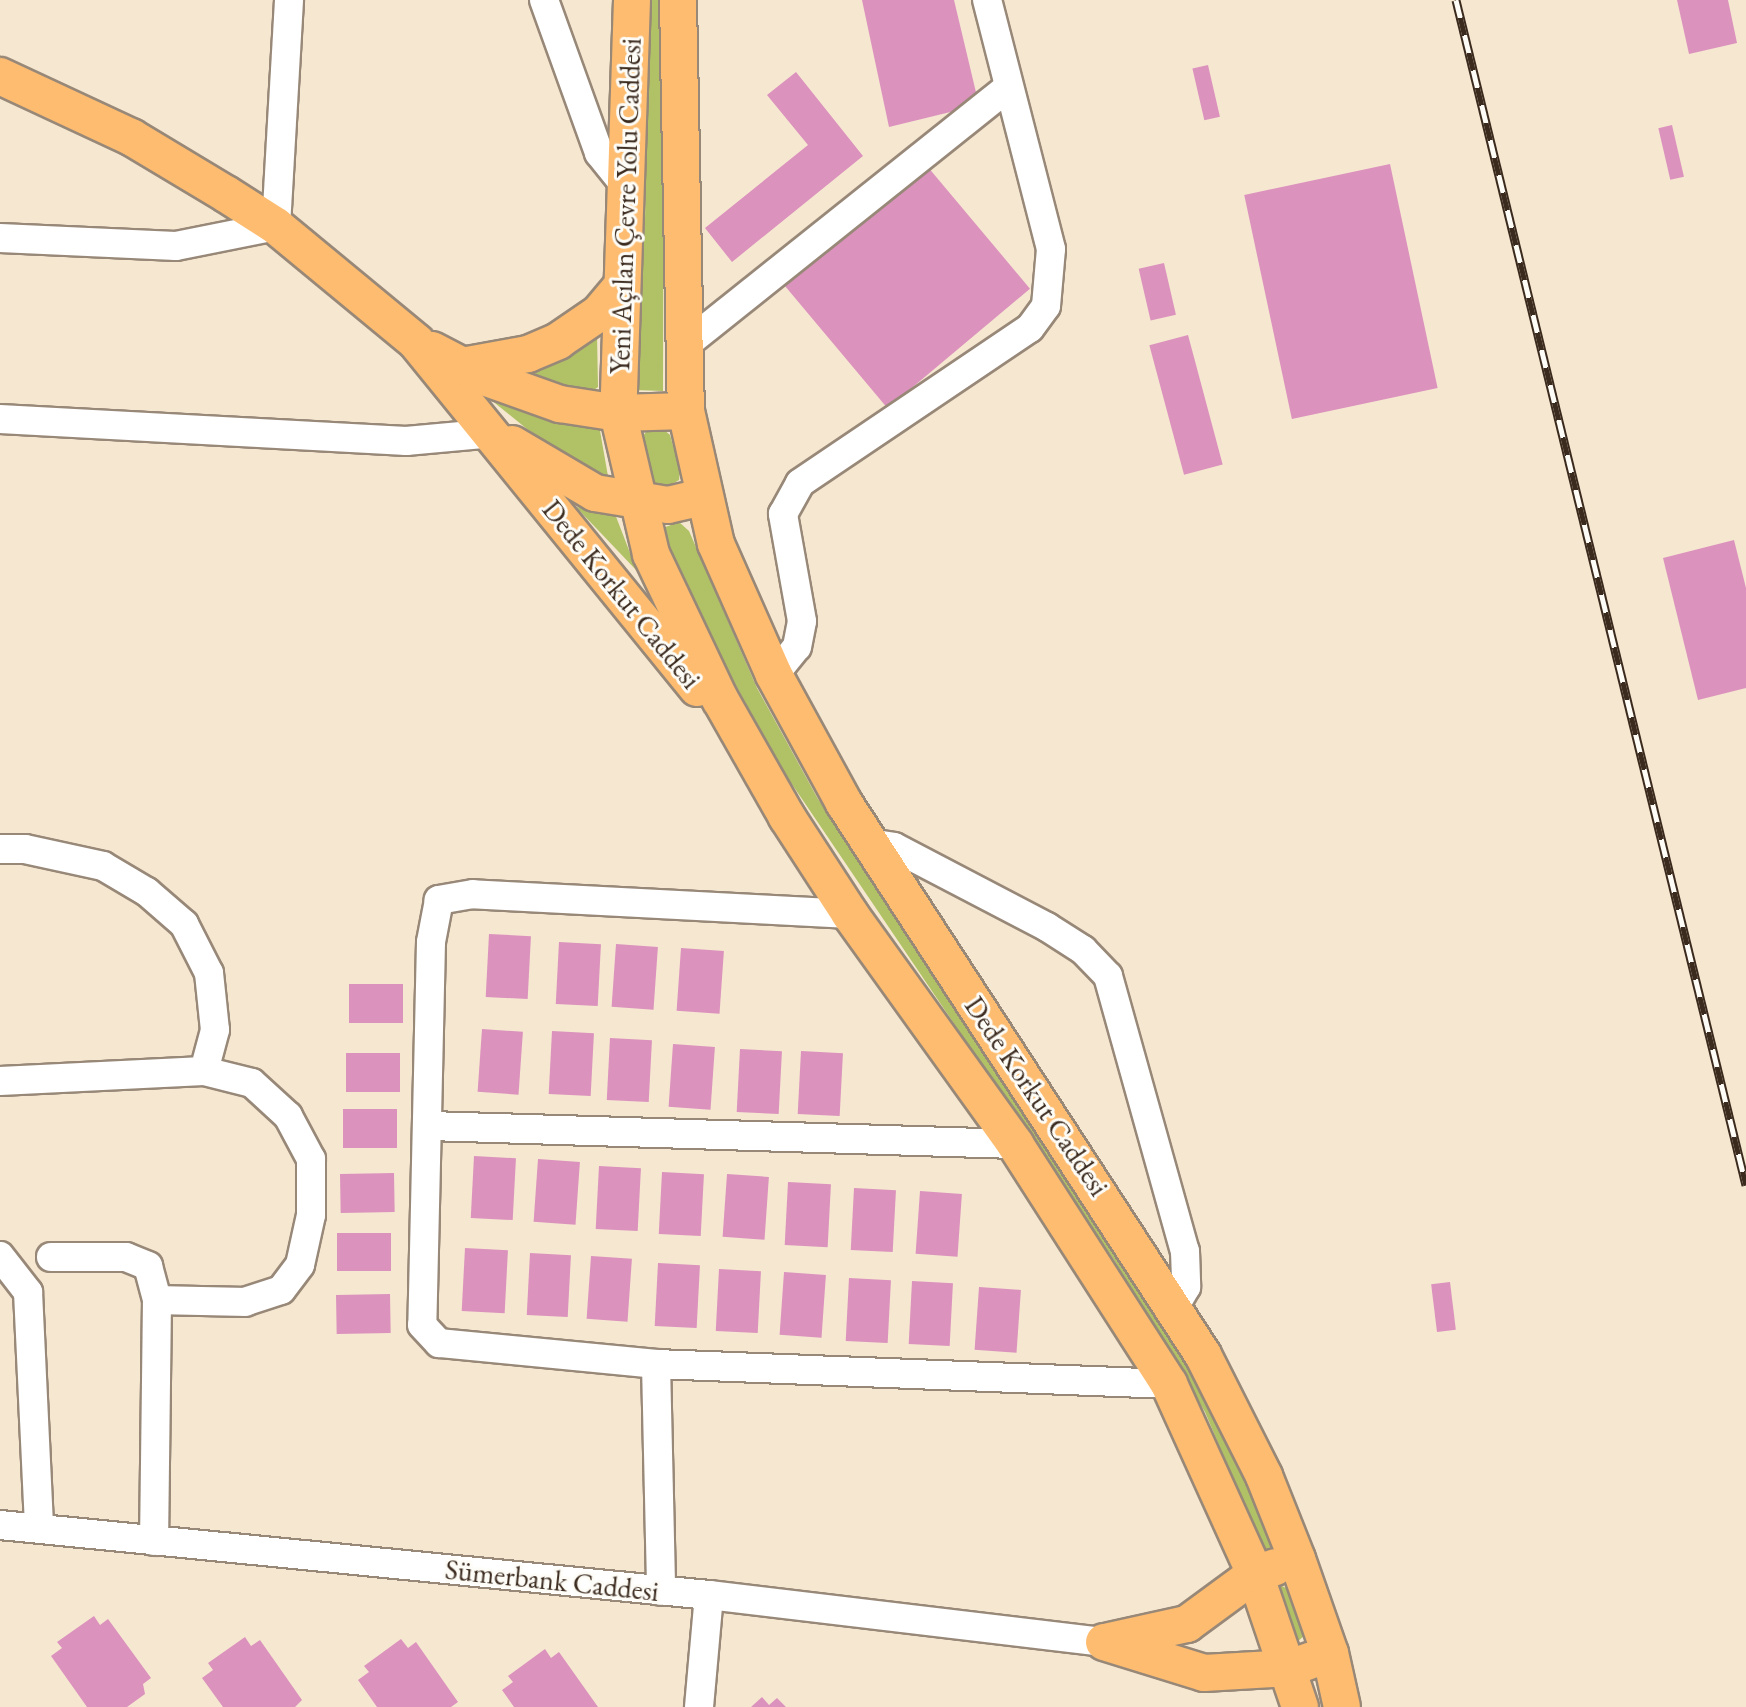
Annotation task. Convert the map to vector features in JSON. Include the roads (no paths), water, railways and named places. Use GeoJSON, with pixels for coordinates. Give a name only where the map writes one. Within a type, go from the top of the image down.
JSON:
{"type":"FeatureCollection","features":[{"type":"Feature","properties":{"kind":"main road","name":"Yeni Açılan Çevre Yolu Caddesi"},"geometry":{"type":"LineString","coordinates":[[618,413],[632,0]]}},
{"type":"Feature","properties":{"kind":"main road","name":"Yeni Açılan Çevre Yolu Caddesi"},"geometry":{"type":"LineString","coordinates":[[678,0],[686,411]]}},
{"type":"Feature","properties":{"kind":"main road","name":"Dede Korkut Caddesi"},"geometry":{"type":"LineString","coordinates":[[0,76],[131,137],[276,226],[416,342],[494,433],[750,754]]}},
{"type":"Feature","properties":{"kind":"main road"},"geometry":{"type":"LineString","coordinates":[[462,366],[528,354],[558,341],[599,313],[621,287]]}},
{"type":"Feature","properties":{"kind":"main road","name":"Dede Korkut Caddesi"},"geometry":{"type":"LineString","coordinates":[[416,342],[462,366],[549,401],[618,413],[686,411],[702,497],[716,544],[774,675],[869,843],[1175,1306],[1238,1421],[1297,1559],[1330,1653],[1342,1707]]}},
{"type":"Feature","properties":{"kind":"main road","name":"Dede Korkut Caddesi"},"geometry":{"type":"LineString","coordinates":[[618,413],[636,504],[668,595],[750,754],[850,914],[1015,1144],[1169,1384],[1255,1574],[1290,1668],[1300,1707]]}},
{"type":"Feature","properties":{"kind":"main road","name":"Dede Korkut Caddesi"},"geometry":{"type":"LineString","coordinates":[[494,433],[595,493],[636,504],[668,505],[702,497]]}},
{"type":"Feature","properties":{"kind":"main road"},"geometry":{"type":"LineString","coordinates":[[1104,1642],[1187,1624],[1255,1574],[1297,1559]]}},
{"type":"Feature","properties":{"kind":"main road"},"geometry":{"type":"LineString","coordinates":[[1104,1642],[1204,1673],[1290,1668],[1330,1653]]}},
{"type":"Feature","properties":{"kind":"street"},"geometry":{"type":"LineString","coordinates":[[0,238],[176,246],[276,226],[289,0]]}},
{"type":"Feature","properties":{"kind":"street"},"geometry":{"type":"LineString","coordinates":[[544,0],[599,153],[627,188]]}},
{"type":"Feature","properties":{"kind":"street"},"geometry":{"type":"LineString","coordinates":[[774,675],[797,647],[802,621],[783,514],[800,483],[1030,328],[1046,306],[1051,249],[987,0]]}},
{"type":"Feature","properties":{"kind":"street"},"geometry":{"type":"LineString","coordinates":[[684,346],[1008,87]]}},
{"type":"Feature","properties":{"kind":"street"},"geometry":{"type":"LineString","coordinates":[[0,419],[406,441],[494,433]]}},
{"type":"Feature","properties":{"kind":"street"},"geometry":{"type":"LineString","coordinates":[[869,843],[894,847],[1047,927],[1083,950],[1108,976],[1185,1251],[1186,1287],[1175,1306]]}},
{"type":"Feature","properties":{"kind":"street"},"geometry":{"type":"LineString","coordinates":[[0,849],[25,849],[103,866],[147,892],[184,924],[209,973],[215,1030],[204,1071]]}},
{"type":"Feature","properties":{"kind":"street"},"geometry":{"type":"LineString","coordinates":[[850,914],[473,894],[439,900],[431,942],[422,1325],[439,1343],[656,1364],[1169,1384]]}},
{"type":"Feature","properties":{"kind":"street"},"geometry":{"type":"LineString","coordinates":[[0,1081],[204,1071],[252,1083],[288,1116],[311,1159],[311,1215],[300,1265],[281,1290],[245,1302],[157,1300]]}},
{"type":"Feature","properties":{"kind":"street"},"geometry":{"type":"LineString","coordinates":[[429,1126],[1015,1144]]}},
{"type":"Feature","properties":{"kind":"street"},"geometry":{"type":"LineString","coordinates":[[0,1256],[28,1292],[39,1529]]}},
{"type":"Feature","properties":{"kind":"street"},"geometry":{"type":"LineString","coordinates":[[51,1257],[126,1257],[148,1266],[157,1300],[154,1541]]}},
{"type":"Feature","properties":{"kind":"street"},"geometry":{"type":"LineString","coordinates":[[656,1364],[661,1591]]}},
{"type":"Feature","properties":{"kind":"street","name":"Sümerbank Caddesi"},"geometry":{"type":"LineString","coordinates":[[0,1525],[709,1595],[1104,1642]]}},
{"type":"Feature","properties":{"kind":"street"},"geometry":{"type":"LineString","coordinates":[[699,1707],[709,1595]]}},
{"type":"Feature","properties":{"kind":"railway"},"geometry":{"type":"LineString","coordinates":[[1456,0],[1746,1185]]}}]}
